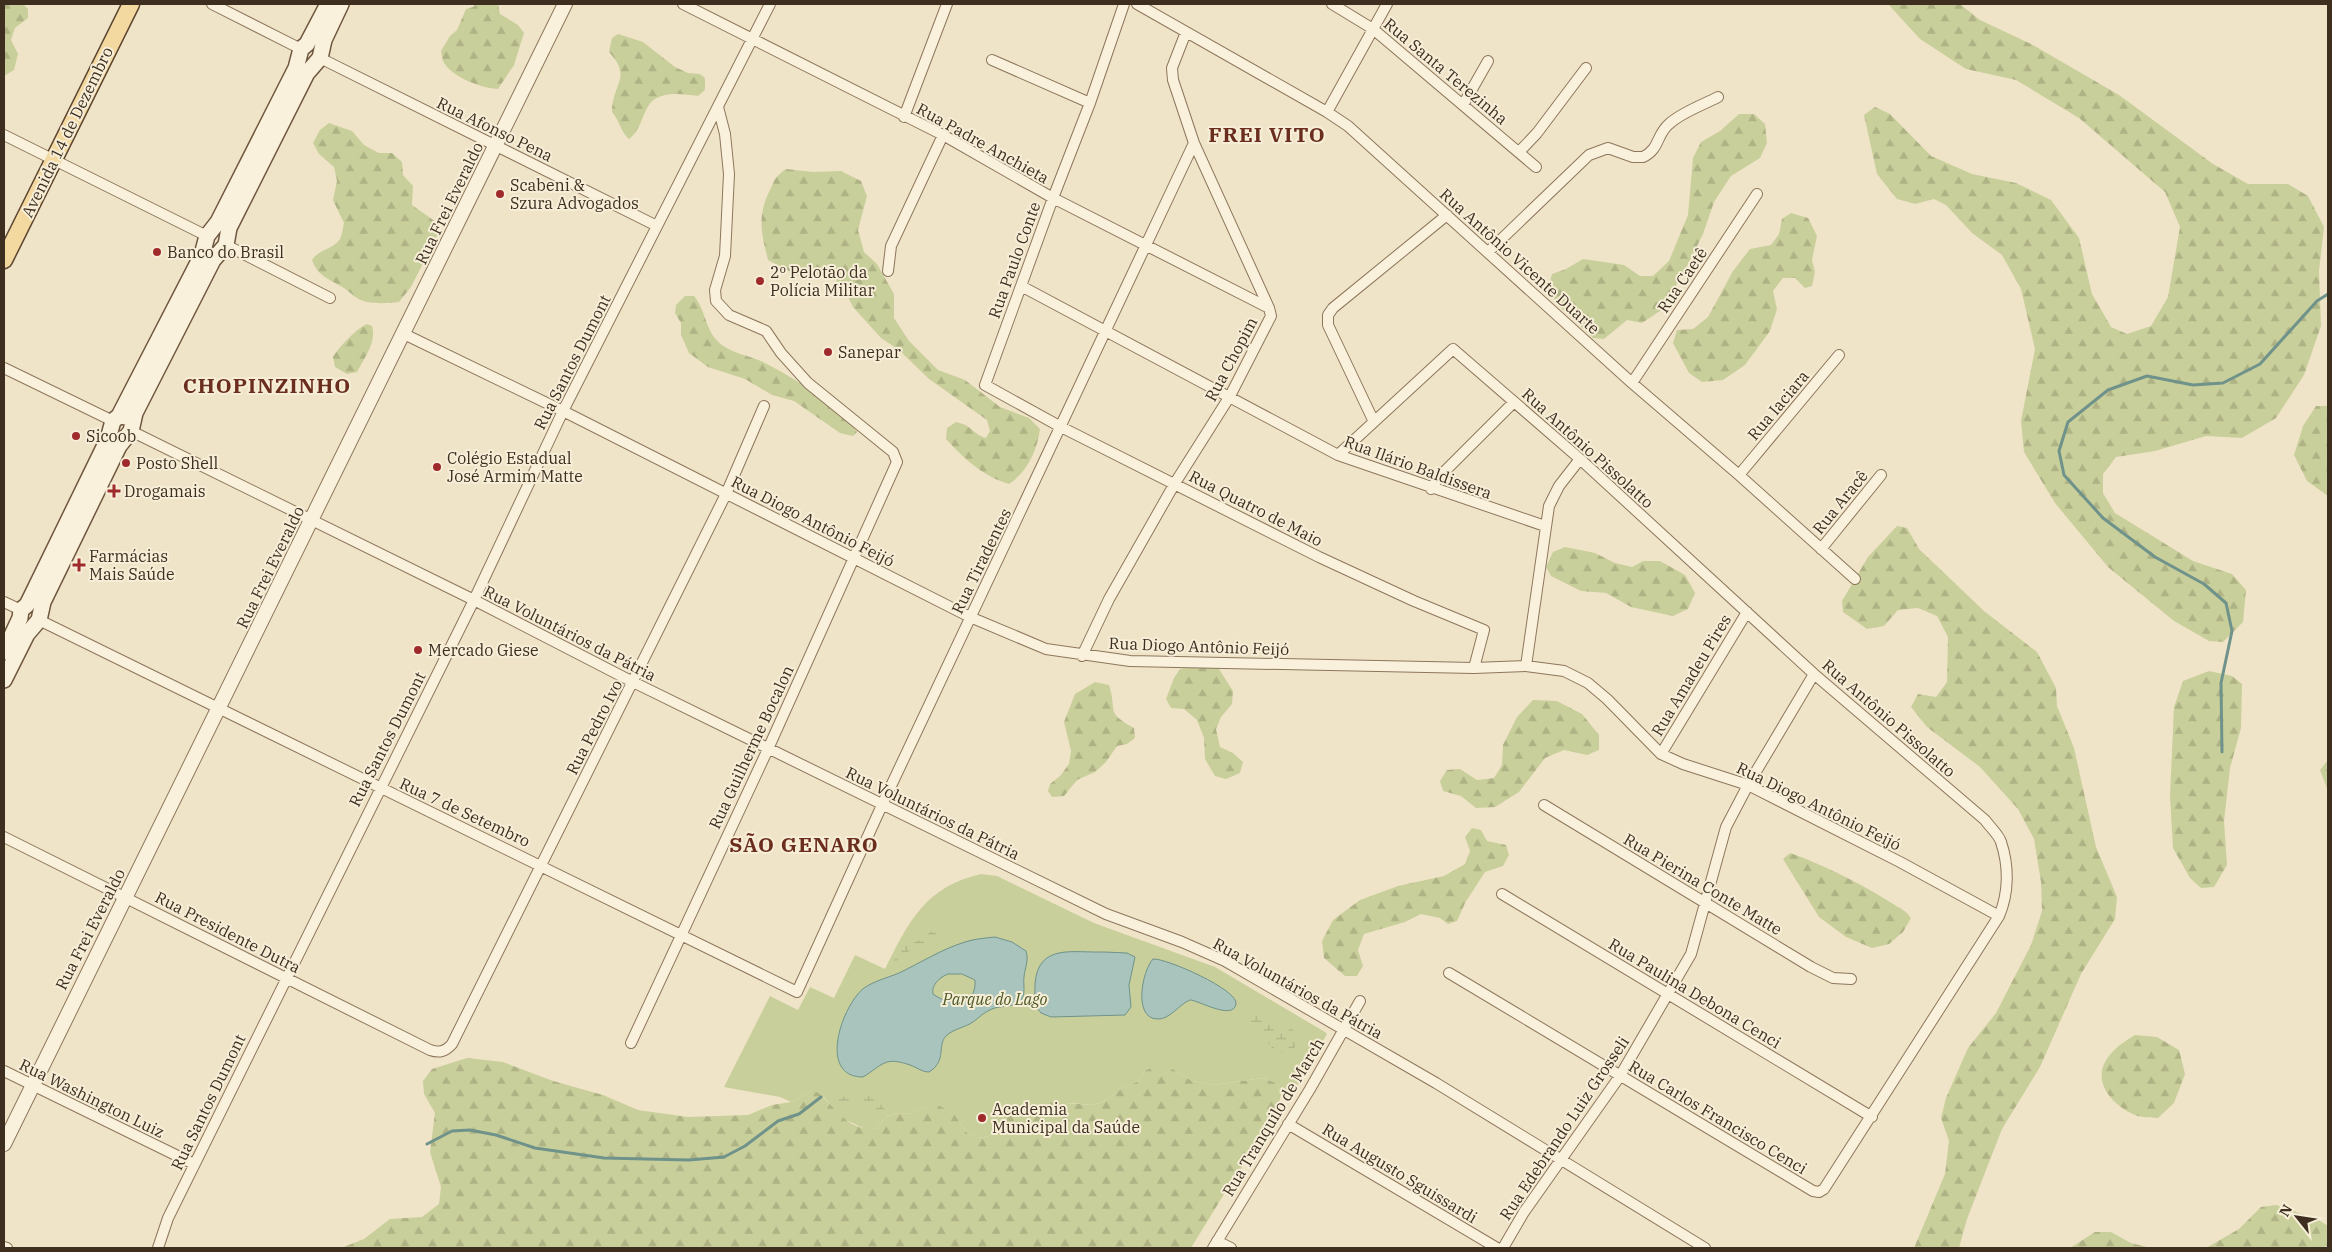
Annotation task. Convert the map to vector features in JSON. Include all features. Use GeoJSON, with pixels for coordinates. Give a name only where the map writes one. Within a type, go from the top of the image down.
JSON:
{"type":"FeatureCollection","features":[{"type":"Feature","properties":{"kind":"main road","name":"Avenida 14 de Dezembro"},"geometry":{"type":"LineString","coordinates":[[4,260],[131,4]]}},
{"type":"Feature","properties":{"kind":"main road"},"geometry":{"type":"LineString","coordinates":[[310,54],[328,4]]}},
{"type":"Feature","properties":{"kind":"main road"},"geometry":{"type":"LineString","coordinates":[[4,652],[30,615],[122,426],[310,54],[341,4]]}},
{"type":"Feature","properties":{"kind":"main road"},"geometry":{"type":"LineString","coordinates":[[4,680],[27,634],[30,615]]}},
{"type":"Feature","properties":{"kind":"street","name":"Rua Afonso Pena"},"geometry":{"type":"LineString","coordinates":[[212,4],[657,226]]}},
{"type":"Feature","properties":{"kind":"street","name":"Rua Frei Everaldo"},"geometry":{"type":"LineString","coordinates":[[4,1144],[220,709],[565,4]]}},
{"type":"Feature","properties":{"kind":"street","name":"Rua Padre Anchieta"},"geometry":{"type":"LineString","coordinates":[[683,4],[943,135],[1053,198],[1147,244],[1269,308]]}},
{"type":"Feature","properties":{"kind":"street","name":"Rua Santos Dumont"},"geometry":{"type":"LineString","coordinates":[[158,1248],[168,1218],[194,1164],[474,600],[563,411],[770,4]]}},
{"type":"Feature","properties":{"kind":"street"},"geometry":{"type":"LineString","coordinates":[[904,117],[947,4]]}},
{"type":"Feature","properties":{"kind":"street","name":"Rua Paulo Conte"},"geometry":{"type":"LineString","coordinates":[[985,385],[1053,198],[1090,103],[1124,4]]}},
{"type":"Feature","properties":{"kind":"street","name":"Rua Antônio Vicente Duarte"},"geometry":{"type":"LineString","coordinates":[[1137,4],[1327,112],[1348,126],[1632,383],[1739,474],[1855,579]]}},
{"type":"Feature","properties":{"kind":"street","name":"Rua Santa Terezinha"},"geometry":{"type":"LineString","coordinates":[[1332,4],[1373,29],[1536,168]]}},
{"type":"Feature","properties":{"kind":"street"},"geometry":{"type":"LineString","coordinates":[[1327,112],[1387,4]]}},
{"type":"Feature","properties":{"kind":"street","name":"Rua Chopim"},"geometry":{"type":"LineString","coordinates":[[1082,656],[1109,599],[1175,484],[1230,396],[1271,316],[1194,143],[1173,80],[1172,68],[1186,32]]}},
{"type":"Feature","properties":{"kind":"street"},"geometry":{"type":"LineString","coordinates":[[992,60],[1090,103]]}},
{"type":"Feature","properties":{"kind":"street"},"geometry":{"type":"LineString","coordinates":[[1463,104],[1488,61]]}},
{"type":"Feature","properties":{"kind":"street"},"geometry":{"type":"LineString","coordinates":[[1519,152],[1537,133],[1586,68]]}},
{"type":"Feature","properties":{"kind":"street"},"geometry":{"type":"LineString","coordinates":[[1488,252],[1590,155],[1608,148],[1633,157],[1643,157],[1657,146],[1662,132],[1670,123],[1718,97]]}},
{"type":"Feature","properties":{"kind":"street","name":"Rua Guilherme Bocalon"},"geometry":{"type":"LineString","coordinates":[[631,1043],[768,749],[897,462],[893,452],[808,383],[781,354],[766,331],[729,315],[716,301],[715,290],[725,256],[729,174],[726,134],[718,107]]}},
{"type":"Feature","properties":{"kind":"street"},"geometry":{"type":"LineString","coordinates":[[4,135],[330,298]]}},
{"type":"Feature","properties":{"kind":"street"},"geometry":{"type":"LineString","coordinates":[[888,271],[891,246],[943,135]]}},
{"type":"Feature","properties":{"kind":"street","name":"Rua Tiradentes"},"geometry":{"type":"LineString","coordinates":[[797,992],[882,805],[1194,143]]}},
{"type":"Feature","properties":{"kind":"street","name":"Rua Caetê"},"geometry":{"type":"LineString","coordinates":[[1632,383],[1757,194]]}},
{"type":"Feature","properties":{"kind":"street"},"geometry":{"type":"LineString","coordinates":[[1338,456],[1374,422],[1328,325],[1328,315],[1333,308],[1447,215]]}},
{"type":"Feature","properties":{"kind":"street","name":"Rua Ilário Baldissera"},"geometry":{"type":"LineString","coordinates":[[1021,286],[1230,396],[1338,456],[1545,526]]}},
{"type":"Feature","properties":{"kind":"street","name":"Rua Diogo Antônio Feijó"},"geometry":{"type":"LineString","coordinates":[[404,334],[563,411],[970,617],[1046,649],[1082,656],[1130,661],[1474,668],[1526,666],[1564,671],[1588,683],[1661,754],[1683,764],[1748,785],[1900,862],[1998,916]]}},
{"type":"Feature","properties":{"kind":"street","name":"Rua Antônio Pissolatto"},"geometry":{"type":"LineString","coordinates":[[1374,422],[1453,349],[1580,460],[1814,674],[1985,820],[2001,841],[2007,883],[2005,901],[1998,916],[1872,1117],[1824,1189],[1819,1192]]}},
{"type":"Feature","properties":{"kind":"street","name":"Rua Iaciara"},"geometry":{"type":"LineString","coordinates":[[1739,474],[1839,355]]}},
{"type":"Feature","properties":{"kind":"street","name":"Rua Voluntários da Pátria"},"geometry":{"type":"LineString","coordinates":[[4,368],[312,522],[474,600],[768,749],[1106,914],[1182,942],[1225,961],[1436,1083],[1706,1248]]}},
{"type":"Feature","properties":{"kind":"street","name":"Rua Quatro de Maio"},"geometry":{"type":"LineString","coordinates":[[985,385],[1061,427],[1319,557],[1414,601],[1484,630],[1474,668]]}},
{"type":"Feature","properties":{"kind":"street"},"geometry":{"type":"LineString","coordinates":[[1431,489],[1439,477],[1514,402]]}},
{"type":"Feature","properties":{"kind":"street","name":"Rua Pedro Ivo"},"geometry":{"type":"LineString","coordinates":[[438,1052],[447,1049],[452,1044],[726,494],[764,406]]}},
{"type":"Feature","properties":{"kind":"street"},"geometry":{"type":"LineString","coordinates":[[1526,666],[1549,506],[1559,486],[1580,460]]}},
{"type":"Feature","properties":{"kind":"street","name":"Rua Aracê"},"geometry":{"type":"LineString","coordinates":[[1821,548],[1881,475]]}},
{"type":"Feature","properties":{"kind":"street","name":"Rua 7 de Setembro"},"geometry":{"type":"LineString","coordinates":[[4,602],[797,992]]}},
{"type":"Feature","properties":{"kind":"street","name":"Rua Amadeu Pires"},"geometry":{"type":"LineString","coordinates":[[1661,754],[1747,612]]}},
{"type":"Feature","properties":{"kind":"street","name":"Rua Edebrando Luiz Grosseli"},"geometry":{"type":"LineString","coordinates":[[1503,1248],[1524,1212],[1620,1076],[1691,954],[1726,826],[1748,785],[1814,674]]}},
{"type":"Feature","properties":{"kind":"street","name":"Rua Pierina Conte Matte"},"geometry":{"type":"LineString","coordinates":[[1544,805],[1811,967],[1833,978],[1851,979]]}},
{"type":"Feature","properties":{"kind":"street","name":"Rua Presidente Dutra"},"geometry":{"type":"LineString","coordinates":[[4,837],[438,1052]]}},
{"type":"Feature","properties":{"kind":"street","name":"Rua Paulina Debona Cenci"},"geometry":{"type":"LineString","coordinates":[[1502,894],[1872,1117]]}},
{"type":"Feature","properties":{"kind":"street","name":"Rua Carlos Francisco Cenci"},"geometry":{"type":"LineString","coordinates":[[1448,973],[1813,1191],[1819,1192]]}},
{"type":"Feature","properties":{"kind":"street","name":"Rua Tranquilo de March"},"geometry":{"type":"LineString","coordinates":[[1215,1245],[1360,1001]]}},
{"type":"Feature","properties":{"kind":"street","name":"Rua Washington Luiz"},"geometry":{"type":"LineString","coordinates":[[4,1071],[194,1164]]}},
{"type":"Feature","properties":{"kind":"street","name":"Rua Augusto Sguissardi"},"geometry":{"type":"LineString","coordinates":[[1288,1124],[1498,1248]]}},
{"type":"Feature","properties":{"kind":"street"},"geometry":{"type":"LineString","coordinates":[[1215,1245],[1231,1248]]}},
{"type":"Feature","properties":{"kind":"green space"},"geometry":{"type":"Polygon","coordinates":[[[4,4],[23,4],[28,9],[28,18],[15,28],[11,40],[18,54],[14,70],[4,76],[4,4]]]}},
{"type":"Feature","properties":{"kind":"green space"},"geometry":{"type":"Polygon","coordinates":[[[476,4],[498,4],[500,14],[518,25],[524,33],[514,65],[498,89],[484,87],[461,78],[448,68],[442,59],[441,51],[450,36],[457,30],[466,9],[476,4]]]}},
{"type":"Feature","properties":{"kind":"green space"},"geometry":{"type":"Polygon","coordinates":[[[1888,4],[1960,4],[1980,20],[2031,44],[2119,95],[2213,164],[2248,184],[2288,184],[2308,196],[2324,227],[2319,271],[2321,326],[2304,375],[2276,418],[2242,438],[2206,436],[2155,451],[2116,457],[2103,474],[2103,493],[2115,513],[2193,561],[2232,574],[2246,590],[2243,622],[2223,642],[2209,641],[2174,621],[2108,567],[2055,503],[2024,452],[2021,421],[2035,349],[2021,289],[2002,255],[1972,233],[1946,205],[1934,199],[1915,204],[1897,199],[1877,174],[1864,115],[1875,107],[1890,114],[1931,156],[1972,174],[2016,183],[2051,200],[2079,238],[2092,294],[2111,327],[2127,334],[2151,326],[2168,297],[2180,227],[2165,192],[2079,118],[2016,80],[1966,69],[1920,39],[1888,4]]]}},
{"type":"Feature","properties":{"kind":"green space"},"geometry":{"type":"Polygon","coordinates":[[[618,34],[643,42],[675,67],[688,73],[700,74],[705,78],[705,90],[698,96],[672,94],[653,100],[636,132],[629,139],[612,112],[615,94],[620,81],[620,68],[609,52],[612,38],[618,34]]]}},
{"type":"Feature","properties":{"kind":"green space"},"geometry":{"type":"Polygon","coordinates":[[[1739,114],[1754,114],[1765,124],[1767,143],[1760,158],[1731,176],[1714,202],[1703,234],[1682,276],[1660,311],[1642,323],[1627,320],[1604,339],[1593,338],[1558,305],[1548,289],[1552,274],[1566,269],[1583,259],[1624,265],[1640,276],[1653,276],[1669,261],[1688,215],[1693,158],[1701,142],[1720,131],[1739,114]]]}},
{"type":"Feature","properties":{"kind":"green space"},"geometry":{"type":"Polygon","coordinates":[[[329,123],[352,131],[364,145],[379,153],[392,153],[402,162],[403,175],[413,186],[412,205],[436,222],[439,232],[411,287],[399,302],[375,303],[360,300],[321,274],[312,260],[319,253],[337,243],[341,237],[344,223],[333,200],[337,181],[334,167],[319,154],[313,143],[320,130],[329,123]]]}},
{"type":"Feature","properties":{"kind":"green space"},"geometry":{"type":"Polygon","coordinates":[[[786,169],[813,172],[841,171],[861,181],[867,196],[858,230],[864,252],[877,264],[894,294],[894,318],[909,341],[938,370],[965,380],[1000,407],[1029,418],[1040,429],[1034,453],[1026,467],[1009,484],[991,477],[974,466],[946,439],[947,428],[956,422],[966,425],[978,435],[986,438],[990,431],[987,420],[929,379],[899,350],[881,338],[853,307],[844,289],[834,278],[821,274],[804,279],[768,260],[762,235],[763,211],[775,180],[786,169]]]}},
{"type":"Feature","properties":{"kind":"green space"},"geometry":{"type":"Polygon","coordinates":[[[1791,213],[1808,218],[1817,236],[1812,260],[1815,272],[1812,286],[1805,288],[1795,278],[1783,278],[1773,291],[1777,309],[1770,331],[1745,365],[1723,380],[1702,382],[1689,373],[1673,343],[1677,330],[1693,329],[1708,317],[1733,271],[1750,249],[1771,245],[1779,234],[1782,219],[1791,213]]]}},
{"type":"Feature","properties":{"kind":"green space"},"geometry":{"type":"Polygon","coordinates":[[[685,296],[694,296],[702,309],[712,334],[722,345],[761,361],[799,382],[841,413],[857,432],[853,436],[840,433],[794,401],[772,395],[745,379],[708,367],[689,353],[681,335],[681,323],[675,313],[676,305],[685,296]]]}},
{"type":"Feature","properties":{"kind":"green space"},"geometry":{"type":"Polygon","coordinates":[[[367,324],[372,326],[373,332],[369,350],[357,372],[347,374],[335,367],[333,357],[348,339],[367,324]]]}},
{"type":"Feature","properties":{"kind":"green space"},"geometry":{"type":"Polygon","coordinates":[[[2316,406],[2328,406],[2328,496],[2307,481],[2294,455],[2303,426],[2316,406]]]}},
{"type":"Feature","properties":{"kind":"green space"},"geometry":{"type":"Polygon","coordinates":[[[1897,526],[1907,528],[1919,549],[1984,611],[2037,652],[2056,688],[2057,706],[2074,748],[2096,847],[2117,897],[2115,919],[2081,974],[2040,1067],[2002,1129],[1967,1219],[1959,1248],[1914,1248],[1945,1174],[1949,1141],[1941,1118],[1946,1098],[1968,1048],[1996,1013],[2031,945],[2042,911],[2041,882],[2034,839],[2018,809],[1980,767],[1927,727],[1911,707],[1918,694],[1936,697],[1947,682],[1948,637],[1937,616],[1918,608],[1898,610],[1884,626],[1867,629],[1843,612],[1842,601],[1868,557],[1897,526]]]}},
{"type":"Feature","properties":{"kind":"green space"},"geometry":{"type":"Polygon","coordinates":[[[1565,547],[1595,553],[1615,563],[1632,567],[1643,561],[1660,561],[1685,575],[1695,593],[1688,609],[1673,616],[1631,607],[1606,593],[1581,591],[1551,576],[1546,567],[1553,552],[1565,547]]]}},
{"type":"Feature","properties":{"kind":"green space"},"geometry":{"type":"Polygon","coordinates":[[[1204,666],[1219,669],[1233,691],[1232,704],[1221,717],[1216,729],[1220,747],[1233,753],[1243,762],[1240,773],[1226,779],[1215,776],[1205,759],[1204,738],[1197,720],[1184,709],[1171,708],[1166,699],[1174,678],[1180,669],[1204,666]]]}},
{"type":"Feature","properties":{"kind":"green space"},"geometry":{"type":"Polygon","coordinates":[[[2209,671],[2232,676],[2242,684],[2241,728],[2230,768],[2224,821],[2227,865],[2214,887],[2201,888],[2190,878],[2173,848],[2170,796],[2174,707],[2183,681],[2209,671]]]}},
{"type":"Feature","properties":{"kind":"green space"},"geometry":{"type":"Polygon","coordinates":[[[1095,682],[1109,685],[1115,714],[1134,728],[1135,738],[1127,744],[1117,746],[1106,762],[1095,772],[1077,780],[1064,796],[1052,797],[1048,791],[1050,784],[1060,776],[1069,764],[1071,751],[1064,722],[1075,694],[1095,682]]]}},
{"type":"Feature","properties":{"kind":"green space"},"geometry":{"type":"Polygon","coordinates":[[[1533,700],[1557,701],[1582,714],[1599,735],[1599,750],[1587,755],[1564,750],[1545,758],[1519,792],[1495,807],[1476,808],[1461,796],[1443,791],[1440,781],[1447,770],[1460,769],[1477,780],[1494,778],[1502,765],[1503,745],[1517,717],[1533,700]]]}},
{"type":"Feature","properties":{"kind":"green space"},"geometry":{"type":"Polygon","coordinates":[[[2328,760],[2328,791],[2320,770],[2328,760]]]}},
{"type":"Feature","properties":{"kind":"green space"},"geometry":{"type":"Polygon","coordinates":[[[1472,828],[1481,830],[1487,841],[1506,845],[1509,855],[1503,866],[1485,872],[1465,903],[1457,921],[1448,924],[1440,918],[1421,914],[1405,922],[1364,934],[1358,950],[1363,966],[1357,976],[1345,976],[1324,958],[1322,941],[1333,920],[1360,900],[1398,886],[1444,876],[1465,864],[1470,851],[1465,837],[1472,828]]]}},
{"type":"Feature","properties":{"kind":"green space"},"geometry":{"type":"Polygon","coordinates":[[[1790,853],[1850,879],[1906,912],[1911,918],[1903,932],[1889,944],[1872,948],[1846,937],[1819,917],[1783,859],[1790,853]]]}},
{"type":"Feature","properties":{"kind":"green space","name":"Parque do Lago"},"geometry":{"type":"Polygon","coordinates":[[[981,874],[997,876],[1094,923],[1215,967],[1325,1032],[1327,1034],[1291,1098],[1281,1094],[1276,1083],[1263,1078],[1214,1085],[1192,1081],[1171,1068],[1145,1071],[1137,1082],[1125,1086],[1103,1102],[1092,1105],[1071,1103],[1004,1120],[989,1136],[978,1138],[967,1133],[955,1115],[926,1107],[910,1114],[897,1113],[886,1117],[877,1128],[867,1130],[842,1118],[824,1097],[810,1092],[791,1102],[780,1097],[724,1087],[770,996],[798,1010],[810,987],[834,998],[855,955],[885,969],[911,921],[932,897],[962,880],[981,874]]]}},
{"type":"Feature","properties":{"kind":"green space"},"geometry":{"type":"Polygon","coordinates":[[[935,930],[937,933],[930,940],[904,954],[894,962],[900,946],[918,941],[935,930]]]}},
{"type":"Feature","properties":{"kind":"green space"},"geometry":{"type":"Polygon","coordinates":[[[1249,1014],[1258,1015],[1273,1024],[1293,1029],[1298,1038],[1298,1043],[1295,1047],[1285,1052],[1273,1049],[1268,1043],[1266,1036],[1247,1022],[1245,1019],[1249,1014]]]}},
{"type":"Feature","properties":{"kind":"green space"},"geometry":{"type":"Polygon","coordinates":[[[2135,1035],[2157,1037],[2179,1050],[2185,1074],[2174,1103],[2158,1118],[2138,1116],[2128,1112],[2109,1096],[2102,1081],[2104,1064],[2110,1055],[2135,1035]]]}},
{"type":"Feature","properties":{"kind":"green space"},"geometry":{"type":"Polygon","coordinates":[[[467,1058],[503,1062],[553,1081],[603,1095],[638,1110],[688,1117],[748,1115],[772,1105],[791,1102],[810,1092],[817,1092],[850,1122],[867,1128],[877,1128],[886,1117],[898,1113],[910,1114],[926,1107],[940,1106],[955,1115],[967,1133],[978,1138],[989,1136],[1004,1120],[1023,1106],[1051,1102],[1092,1105],[1103,1102],[1125,1086],[1137,1082],[1145,1071],[1157,1065],[1171,1068],[1192,1081],[1214,1085],[1263,1078],[1276,1083],[1281,1094],[1276,1118],[1229,1186],[1191,1248],[341,1248],[364,1239],[390,1219],[422,1217],[439,1204],[441,1187],[430,1152],[435,1113],[424,1094],[423,1081],[432,1069],[467,1058]]]}},
{"type":"Feature","properties":{"kind":"green space"},"geometry":{"type":"Polygon","coordinates":[[[822,1090],[850,1099],[869,1096],[878,1101],[887,1112],[879,1112],[866,1104],[842,1102],[828,1096],[824,1097],[817,1092],[822,1090]]]}},
{"type":"Feature","properties":{"kind":"green space"},"geometry":{"type":"Polygon","coordinates":[[[2276,1205],[2317,1219],[2328,1226],[2328,1246],[2318,1248],[2206,1248],[2239,1229],[2261,1207],[2276,1205]]]}},
{"type":"Feature","properties":{"kind":"green space"},"geometry":{"type":"Polygon","coordinates":[[[2095,1232],[2111,1232],[2131,1243],[2151,1248],[2070,1248],[2095,1232]]]}},
{"type":"Feature","properties":{"kind":"water"},"geometry":{"type":"Polygon","coordinates":[[[995,937],[1012,942],[1026,951],[1027,961],[1023,998],[1018,1003],[989,1010],[970,1024],[946,1036],[943,1040],[938,1063],[929,1072],[894,1061],[884,1063],[863,1077],[849,1074],[841,1065],[837,1053],[842,1024],[848,1009],[864,988],[956,945],[972,940],[995,937]],[[948,974],[942,977],[933,988],[933,994],[947,1001],[961,1002],[967,1000],[972,996],[975,980],[962,974],[948,974]]]}},
{"type":"Feature","properties":{"kind":"water"},"geometry":{"type":"Polygon","coordinates":[[[1059,953],[1127,953],[1135,957],[1129,985],[1131,1007],[1125,1015],[1051,1017],[1038,1010],[1035,984],[1038,971],[1043,962],[1050,956],[1059,953]]]}},
{"type":"Feature","properties":{"kind":"water"},"geometry":{"type":"Polygon","coordinates":[[[1153,959],[1186,969],[1214,983],[1234,998],[1236,1004],[1229,1011],[1190,1000],[1162,1019],[1149,1017],[1142,1003],[1142,993],[1146,973],[1153,959]]]}},
{"type":"Feature","properties":{"kind":"waterway"},"geometry":{"type":"LineString","coordinates":[[2222,752],[2221,683],[2232,631],[2226,603],[2204,584],[2155,557],[2103,518],[2064,475],[2059,451],[2068,422],[2108,390],[2147,376],[2193,385],[2223,383],[2260,364],[2317,301],[2328,294]]}},
{"type":"Feature","properties":{"kind":"waterway"},"geometry":{"type":"LineString","coordinates":[[427,1144],[452,1131],[470,1130],[496,1135],[535,1148],[604,1158],[689,1160],[724,1157],[745,1146],[778,1121],[799,1114],[821,1097]]}},
{"type":"Feature","properties":{"kind":"place","name":"Scabeni & Szura Advogados"},"geometry":{"type":"Point","coordinates":[500,194]}},
{"type":"Feature","properties":{"kind":"place","name":"Banco do Brasil"},"geometry":{"type":"Point","coordinates":[157,252]}},
{"type":"Feature","properties":{"kind":"place","name":"2º Pelotão da Polícia Militar"},"geometry":{"type":"Point","coordinates":[760,281]}},
{"type":"Feature","properties":{"kind":"place","name":"Sanepar"},"geometry":{"type":"Point","coordinates":[828,352]}},
{"type":"Feature","properties":{"kind":"place","name":"Sicoob"},"geometry":{"type":"Point","coordinates":[76,436]}},
{"type":"Feature","properties":{"kind":"place","name":"Posto Shell"},"geometry":{"type":"Point","coordinates":[126,463]}},
{"type":"Feature","properties":{"kind":"place","name":"Colégio Estadual José Armim Matte"},"geometry":{"type":"Point","coordinates":[437,467]}},
{"type":"Feature","properties":{"kind":"place","name":"Drogamais"},"geometry":{"type":"Point","coordinates":[114,491]}},
{"type":"Feature","properties":{"kind":"place","name":"Farmácias Mais Saúde"},"geometry":{"type":"Point","coordinates":[79,565]}},
{"type":"Feature","properties":{"kind":"place","name":"Mercado Giese"},"geometry":{"type":"Point","coordinates":[418,650]}},
{"type":"Feature","properties":{"kind":"place","name":"Academia Municipal da Saúde"},"geometry":{"type":"Point","coordinates":[982,1118]}},
{"type":"Feature","properties":{"kind":"district","name":"FREI VITO"},"geometry":{"type":"Point","coordinates":[1267,135]}},
{"type":"Feature","properties":{"kind":"district","name":"CHOPINZINHO"},"geometry":{"type":"Point","coordinates":[267,386]}},
{"type":"Feature","properties":{"kind":"district","name":"SÃO GENARO"},"geometry":{"type":"Point","coordinates":[804,845]}}]}
